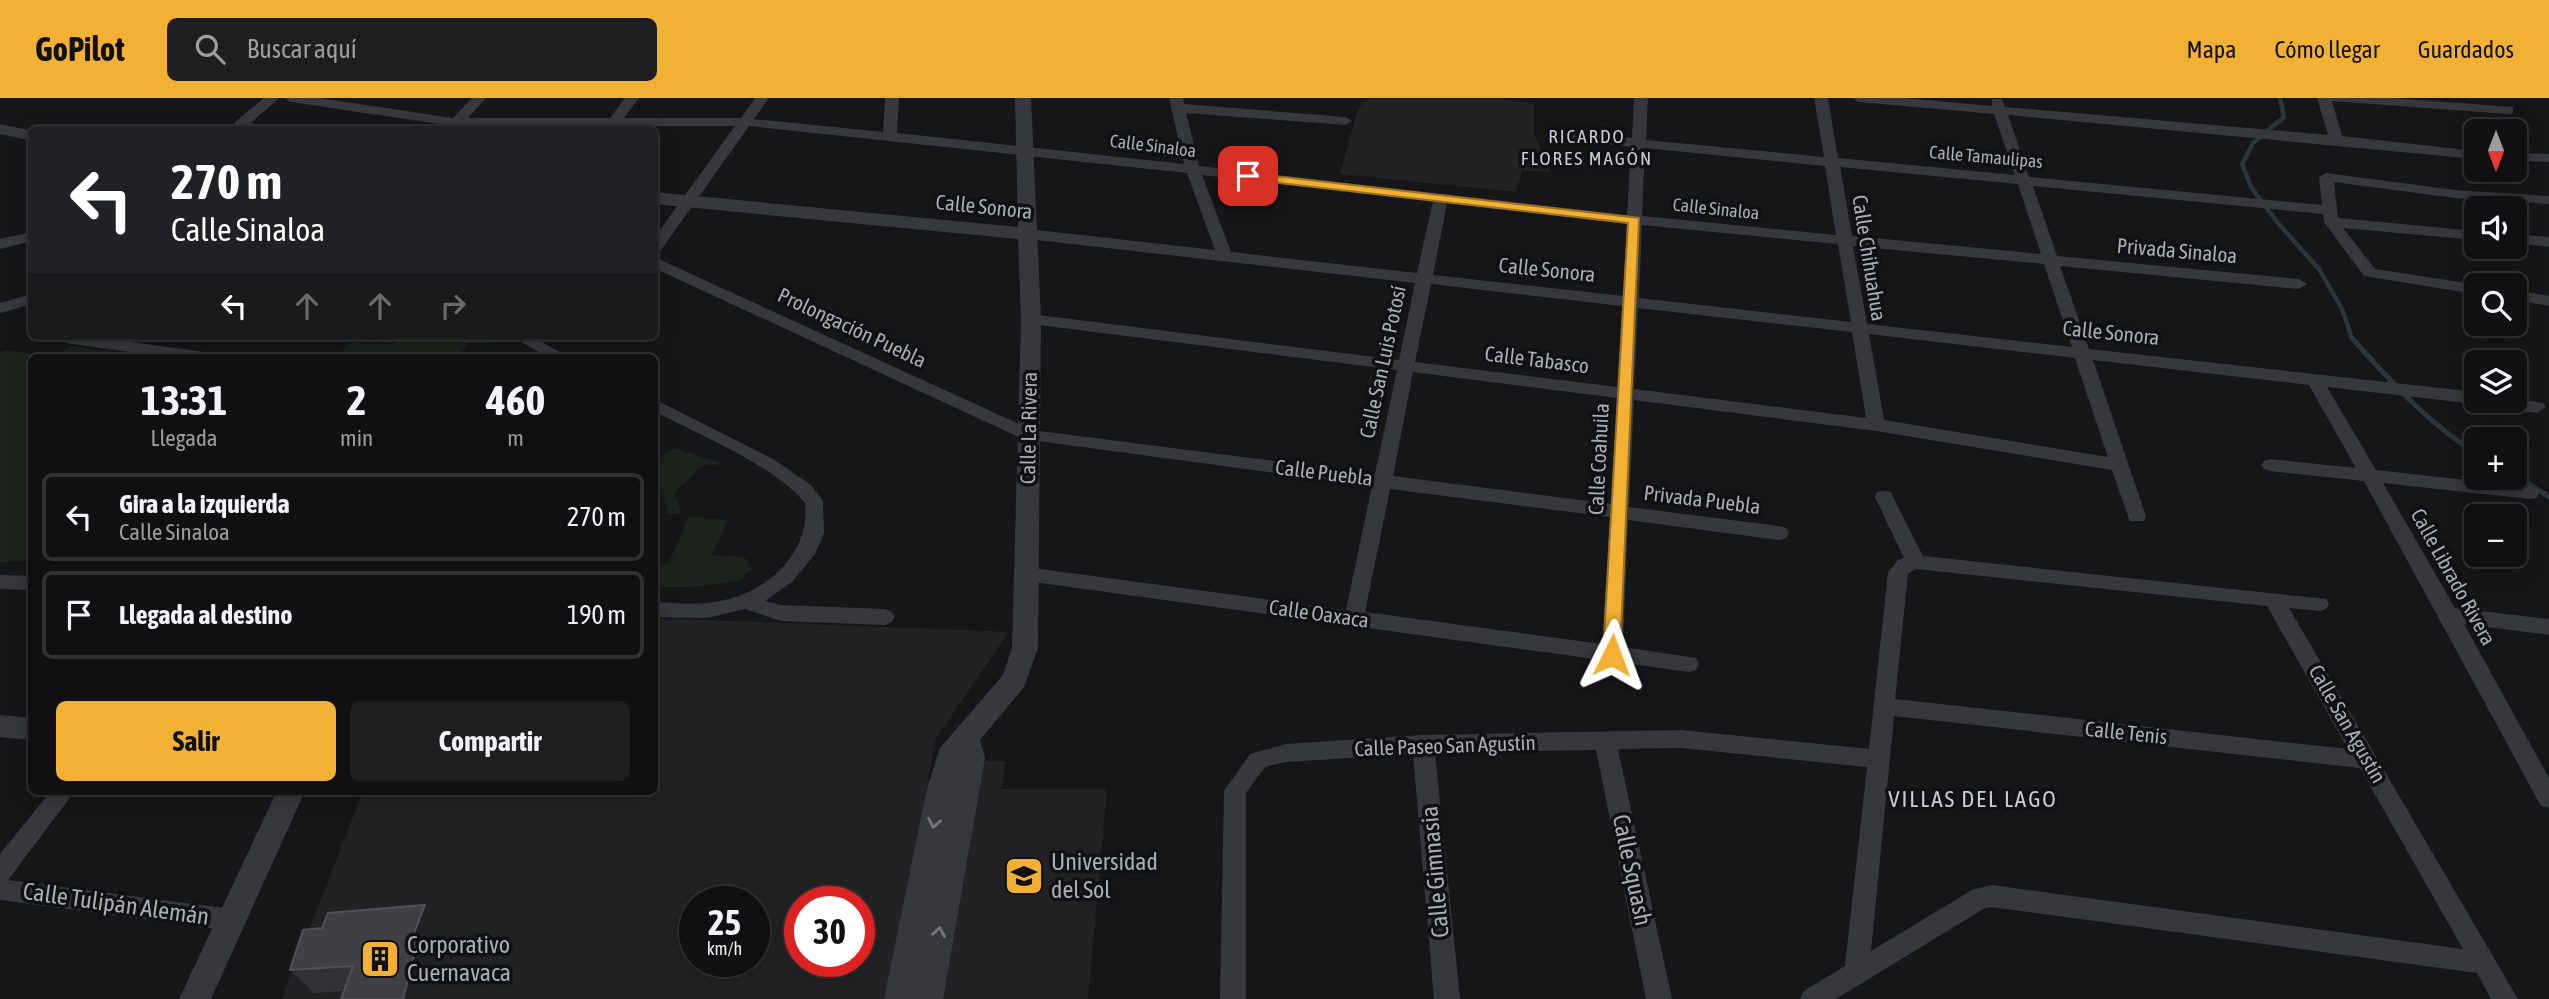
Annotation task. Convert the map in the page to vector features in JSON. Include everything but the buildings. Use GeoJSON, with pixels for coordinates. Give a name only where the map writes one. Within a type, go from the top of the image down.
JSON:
{"type":"FeatureCollection","features":[{"type":"Feature","properties":{"kind":"street"},"geometry":{"type":"LineString","coordinates":[[246,126],[240,125],[272,98]]}},
{"type":"Feature","properties":{"kind":"street","name":"Calle Sinaloa"},"geometry":{"type":"LineString","coordinates":[[291,98],[453,126],[610,126],[745,122],[1024,150],[1635,220],[2051,261]]}},
{"type":"Feature","properties":{"kind":"street"},"geometry":{"type":"LineString","coordinates":[[453,126],[479,98]]}},
{"type":"Feature","properties":{"kind":"street"},"geometry":{"type":"LineString","coordinates":[[610,126],[632,98]]}},
{"type":"Feature","properties":{"kind":"street"},"geometry":{"type":"LineString","coordinates":[[658,244],[762,98]]}},
{"type":"Feature","properties":{"kind":"street"},"geometry":{"type":"LineString","coordinates":[[890,137],[892,98]]}},
{"type":"Feature","properties":{"kind":"street","name":"Calle La Rivera"},"geometry":{"type":"LineString","coordinates":[[900,999],[953,788],[971,758],[967,739],[1015,680],[1025,648],[1031,319],[1023,98]]}},
{"type":"Feature","properties":{"kind":"street","name":"Calle Coahuila"},"geometry":{"type":"LineString","coordinates":[[1612,655],[1641,98]]}},
{"type":"Feature","properties":{"kind":"street","name":"Calle Chihuahua"},"geometry":{"type":"LineString","coordinates":[[1821,98],[1876,425]]}},
{"type":"Feature","properties":{"kind":"street"},"geometry":{"type":"LineString","coordinates":[[1859,98],[1998,104],[2278,136],[2464,154]]}},
{"type":"Feature","properties":{"kind":"street"},"geometry":{"type":"LineString","coordinates":[[2324,98],[2336,140]]}},
{"type":"Feature","properties":{"kind":"street"},"geometry":{"type":"LineString","coordinates":[[2334,98],[2508,110]]}},
{"type":"Feature","properties":{"kind":"street"},"geometry":{"type":"LineString","coordinates":[[2494,98],[2518,119]]}},
{"type":"Feature","properties":{"kind":"street"},"geometry":{"type":"LineString","coordinates":[[1225,257],[1193,170],[1177,103],[1345,121]]}},
{"type":"Feature","properties":{"kind":"street"},"geometry":{"type":"LineString","coordinates":[[1998,104],[2137,516]]}},
{"type":"Feature","properties":{"kind":"street"},"geometry":{"type":"LineString","coordinates":[[0,129],[28,134]]}},
{"type":"Feature","properties":{"kind":"street","name":"Calle Tamaulipas"},"geometry":{"type":"LineString","coordinates":[[1553,135],[2269,203],[2330,216]]}},
{"type":"Feature","properties":{"kind":"street"},"geometry":{"type":"LineString","coordinates":[[2527,157],[2549,158]]}},
{"type":"Feature","properties":{"kind":"street"},"geometry":{"type":"LineString","coordinates":[[2464,287],[2370,273],[2330,216],[2326,177],[2455,194],[2549,200]]}},
{"type":"Feature","properties":{"kind":"street","name":"Calle San Luis Potosí"},"geometry":{"type":"LineString","coordinates":[[1354,619],[1441,197]]}},
{"type":"Feature","properties":{"kind":"street","name":"Calle Sonora"},"geometry":{"type":"LineString","coordinates":[[658,198],[1028,234],[2464,396]]}},
{"type":"Feature","properties":{"kind":"street"},"geometry":{"type":"LineString","coordinates":[[2330,216],[2464,233]]}},
{"type":"Feature","properties":{"kind":"street"},"geometry":{"type":"LineString","coordinates":[[0,244],[28,237]]}},
{"type":"Feature","properties":{"kind":"street"},"geometry":{"type":"LineString","coordinates":[[2527,240],[2549,242]]}},
{"type":"Feature","properties":{"kind":"street","name":"Privada Sinaloa"},"geometry":{"type":"LineString","coordinates":[[2051,261],[2299,284]]}},
{"type":"Feature","properties":{"kind":"street","name":"Prolongación Puebla"},"geometry":{"type":"LineString","coordinates":[[658,263],[1030,435]]}},
{"type":"Feature","properties":{"kind":"street"},"geometry":{"type":"LineString","coordinates":[[2527,297],[2549,301]]}},
{"type":"Feature","properties":{"kind":"street"},"geometry":{"type":"LineString","coordinates":[[0,308],[28,300]]}},
{"type":"Feature","properties":{"kind":"street","name":"Calle Tabasco"},"geometry":{"type":"LineString","coordinates":[[1031,319],[1876,425],[2120,465]]}},
{"type":"Feature","properties":{"kind":"street"},"geometry":{"type":"LineString","coordinates":[[79,340],[182,354]]}},
{"type":"Feature","properties":{"kind":"street"},"geometry":{"type":"LineString","coordinates":[[526,340],[555,354]]}},
{"type":"Feature","properties":{"kind":"street","name":"Calle Librado Rivera"},"geometry":{"type":"LineString","coordinates":[[2314,379],[2544,779],[2549,799]]}},
{"type":"Feature","properties":{"kind":"street"},"geometry":{"type":"LineString","coordinates":[[658,406],[796,479],[815,501],[816,526],[807,553],[776,584],[746,602],[704,611],[658,609]]}},
{"type":"Feature","properties":{"kind":"street"},"geometry":{"type":"LineString","coordinates":[[2527,406],[2537,407]]}},
{"type":"Feature","properties":{"kind":"street","name":"Calle Puebla"},"geometry":{"type":"LineString","coordinates":[[1030,435],[1619,512]]}},
{"type":"Feature","properties":{"kind":"street"},"geometry":{"type":"LineString","coordinates":[[2270,465],[2530,493]]}},
{"type":"Feature","properties":{"kind":"street"},"geometry":{"type":"LineString","coordinates":[[1884,497],[1916,562]]}},
{"type":"Feature","properties":{"kind":"street","name":"Privada Puebla"},"geometry":{"type":"LineString","coordinates":[[1619,512],[1779,533]]}},
{"type":"Feature","properties":{"kind":"street"},"geometry":{"type":"LineString","coordinates":[[1856,975],[1898,572],[1905,565],[1916,562],[2319,604]]}},
{"type":"Feature","properties":{"kind":"street","name":"Calle Oaxaca"},"geometry":{"type":"LineString","coordinates":[[1026,574],[1689,664]]}},
{"type":"Feature","properties":{"kind":"street"},"geometry":{"type":"LineString","coordinates":[[0,582],[28,583]]}},
{"type":"Feature","properties":{"kind":"street","name":"Calle San Agustín"},"geometry":{"type":"LineString","coordinates":[[2273,599],[2505,999]]}},
{"type":"Feature","properties":{"kind":"street"},"geometry":{"type":"LineString","coordinates":[[746,602],[781,613],[885,617]]}},
{"type":"Feature","properties":{"kind":"street"},"geometry":{"type":"LineString","coordinates":[[2449,615],[2549,627]]}},
{"type":"Feature","properties":{"kind":"street","name":"Calle Tenis"},"geometry":{"type":"LineString","coordinates":[[1884,706],[2368,760]]}},
{"type":"Feature","properties":{"kind":"street"},"geometry":{"type":"LineString","coordinates":[[0,726],[28,729]]}},
{"type":"Feature","properties":{"kind":"street","name":"Calle Paseo San Agustín"},"geometry":{"type":"LineString","coordinates":[[1233,999],[1235,791],[1258,760],[1286,753],[1423,744],[1681,739],[1878,759]]}},
{"type":"Feature","properties":{"kind":"street","name":"Calle Squash"},"geometry":{"type":"LineString","coordinates":[[1605,741],[1659,999]]}},
{"type":"Feature","properties":{"kind":"street","name":"Calle Gimnasia"},"geometry":{"type":"LineString","coordinates":[[1423,744],[1447,999]]}},
{"type":"Feature","properties":{"kind":"street","name":"Calle La Rivera"},"geometry":{"type":"LineString","coordinates":[[927,999],[953,788]]}},
{"type":"Feature","properties":{"kind":"street"},"geometry":{"type":"LineString","coordinates":[[0,872],[61,795]]}},
{"type":"Feature","properties":{"kind":"street"},"geometry":{"type":"LineString","coordinates":[[195,999],[289,795]]}},
{"type":"Feature","properties":{"kind":"street","name":"Calle Tulipán Alemán"},"geometry":{"type":"LineString","coordinates":[[0,889],[232,920]]}},
{"type":"Feature","properties":{"kind":"street"},"geometry":{"type":"LineString","coordinates":[[1813,999],[1980,898],[1992,896],[2485,963]]}},
{"type":"Feature","properties":{"kind":"shaded area"},"geometry":{"type":"Polygon","coordinates":[[[1370,98],[1498,98],[1534,104],[1534,133],[1550,172],[1522,170],[1516,192],[1340,174],[1358,108],[1370,98]]]}},
{"type":"Feature","properties":{"kind":"shaded area"},"geometry":{"type":"Polygon","coordinates":[[[398,340],[484,340],[491,343],[469,343],[460,354],[340,354],[350,343],[393,344],[398,340]]]}},
{"type":"Feature","properties":{"kind":"shaded area"},"geometry":{"type":"Polygon","coordinates":[[[70,346],[132,354],[61,354],[70,346]]]}},
{"type":"Feature","properties":{"kind":"shaded area"},"geometry":{"type":"Polygon","coordinates":[[[4,350],[34,354],[28,354],[28,561],[0,562],[0,353],[4,350]]]}},
{"type":"Feature","properties":{"kind":"shaded area"},"geometry":{"type":"Polygon","coordinates":[[[674,448],[723,464],[702,466],[674,493],[682,513],[667,515],[664,496],[658,494],[658,459],[674,448]]]}},
{"type":"Feature","properties":{"kind":"shaded area"},"geometry":{"type":"Polygon","coordinates":[[[689,517],[728,520],[711,555],[744,557],[753,568],[739,581],[692,587],[658,587],[658,564],[668,564],[689,517]]]}},
{"type":"Feature","properties":{"kind":"shaded area"},"geometry":{"type":"Polygon","coordinates":[[[658,618],[1009,632],[936,738],[887,999],[282,999],[361,795],[658,795],[658,618]]]}},
{"type":"Feature","properties":{"kind":"shaded area","name":"Universidad del Sol"},"geometry":{"type":"Polygon","coordinates":[[[1005,761],[1002,789],[1107,789],[1088,999],[940,999],[958,762],[1005,761]]]}},
{"type":"Feature","properties":{"kind":"waterway"},"geometry":{"type":"LineString","coordinates":[[2280,98],[2284,117],[2253,143],[2242,164],[2251,187],[2277,222],[2319,269],[2342,309],[2352,338]]}},
{"type":"Feature","properties":{"kind":"waterway"},"geometry":{"type":"LineString","coordinates":[[2351,337],[2425,414],[2464,445]]}},
{"type":"Feature","properties":{"kind":"waterway"},"geometry":{"type":"LineString","coordinates":[[2527,483],[2549,497]]}},
{"type":"Feature","properties":{"kind":"place","name":"Universidad del Sol"},"geometry":{"type":"Point","coordinates":[1024,876]}},
{"type":"Feature","properties":{"kind":"place","name":"Corporativo Cuernavaca"},"geometry":{"type":"Point","coordinates":[380,959]}},
{"type":"Feature","properties":{"kind":"district","name":"RICARDO FLORES MAGÓN"},"geometry":{"type":"Point","coordinates":[1587,147]}},
{"type":"Feature","properties":{"kind":"district","name":"VILLAS DEL LAGO"},"geometry":{"type":"Point","coordinates":[1973,799]}},
{"type":"Feature","properties":{"kind":"route"},"geometry":{"type":"LineString","coordinates":[[1248,176],[1635,220],[1612,655]]}}]}
